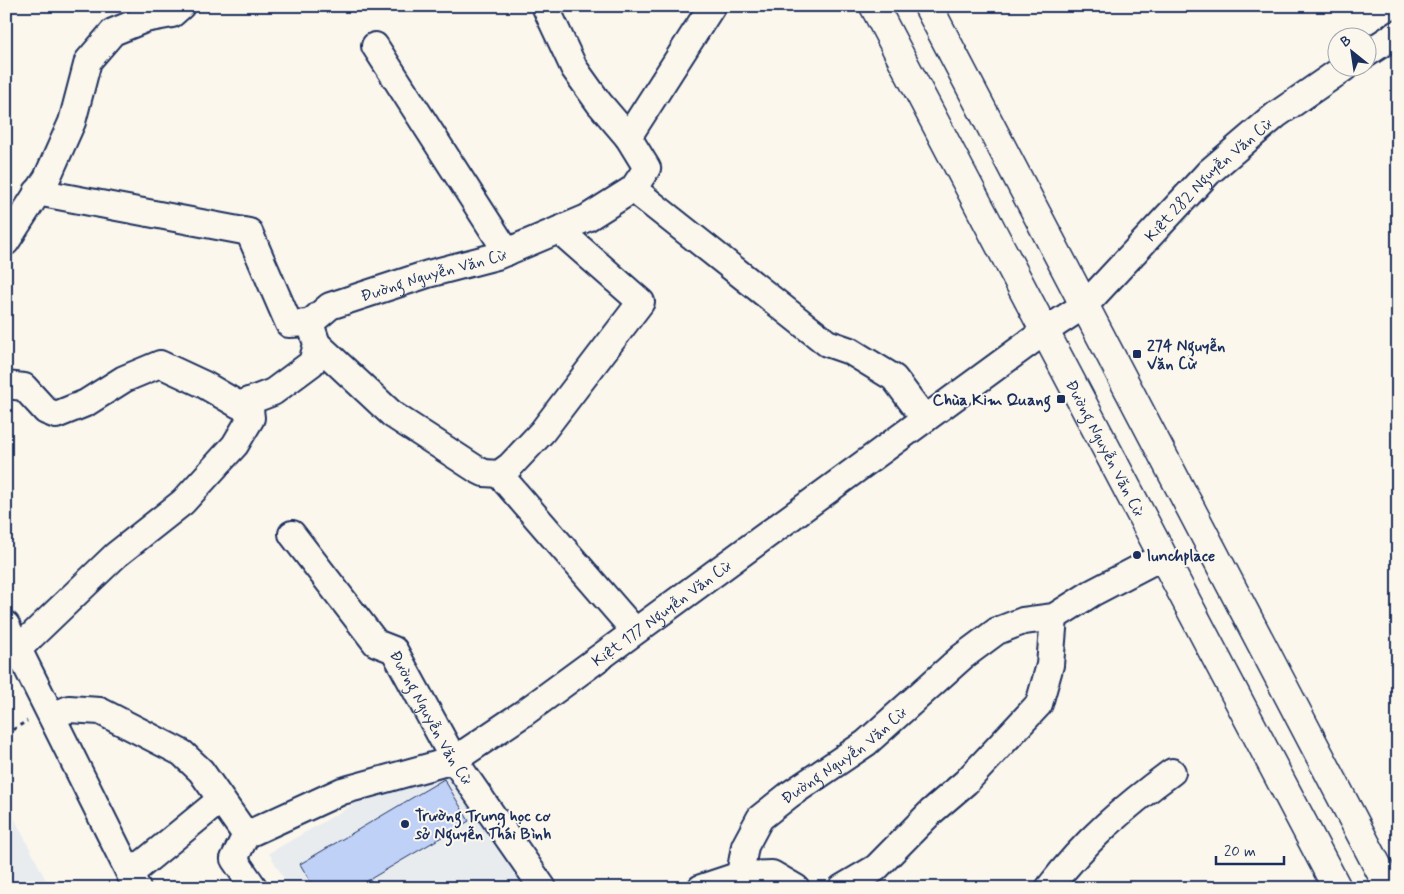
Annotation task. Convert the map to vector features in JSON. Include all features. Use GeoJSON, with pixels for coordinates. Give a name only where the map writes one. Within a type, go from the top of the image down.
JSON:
{"type":"FeatureCollection","features":[{"type":"Feature","properties":{"kind":"highway","name":"Đường Nguyễn Văn Cừ"},"geometry":{"type":"LineString","coordinates":[[874,6],[1337,888]]}},
{"type":"Feature","properties":{"kind":"highway"},"geometry":{"type":"LineString","coordinates":[[928,6],[1086,304],[1389,888]]}},
{"type":"Feature","properties":{"kind":"street"},"geometry":{"type":"LineString","coordinates":[[6,242],[47,178],[72,122],[88,61],[112,32],[145,19],[172,14],[181,6]]}},
{"type":"Feature","properties":{"kind":"street","name":"Đường Nguyễn Văn Cừ"},"geometry":{"type":"LineString","coordinates":[[6,385],[24,387],[50,414],[62,414],[86,403],[124,379],[160,364],[203,384],[239,406],[273,392],[312,364],[313,333],[330,306],[428,274],[507,252],[587,218],[633,189],[646,168],[628,137],[599,103],[574,68],[546,6]]}},
{"type":"Feature","properties":{"kind":"street"},"geometry":{"type":"LineString","coordinates":[[628,137],[712,6]]}},
{"type":"Feature","properties":{"kind":"street"},"geometry":{"type":"LineString","coordinates":[[1376,47],[1398,33]]}},
{"type":"Feature","properties":{"kind":"street"},"geometry":{"type":"LineString","coordinates":[[375,46],[507,252]]}},
{"type":"Feature","properties":{"kind":"street","name":"Kiệt 282 Nguyễn Văn Cừ"},"geometry":{"type":"LineString","coordinates":[[1045,331],[1086,304],[1209,172],[1276,115],[1330,78]]}},
{"type":"Feature","properties":{"kind":"street"},"geometry":{"type":"LineString","coordinates":[[633,189],[826,343],[850,351],[894,378],[925,419]]}},
{"type":"Feature","properties":{"kind":"street"},"geometry":{"type":"LineString","coordinates":[[37,192],[249,232],[289,324],[313,333],[367,392],[418,434],[484,473],[499,474],[510,466],[542,432],[641,302],[559,230]]}},
{"type":"Feature","properties":{"kind":"street","name":"Kiệt 177 Nguyễn Văn Cừ"},"geometry":{"type":"LineString","coordinates":[[246,836],[342,791],[454,760],[524,713],[634,630],[1045,331]]}},
{"type":"Feature","properties":{"kind":"street"},"geometry":{"type":"LineString","coordinates":[[18,649],[116,555],[183,502],[235,445],[251,418],[249,401]]}},
{"type":"Feature","properties":{"kind":"street"},"geometry":{"type":"LineString","coordinates":[[499,474],[634,630]]}},
{"type":"Feature","properties":{"kind":"street","name":"Đường Nguyễn Văn Cừ"},"geometry":{"type":"LineString","coordinates":[[292,534],[376,643],[394,650],[454,760],[543,888]]}},
{"type":"Feature","properties":{"kind":"street"},"geometry":{"type":"LineString","coordinates":[[842,888],[876,868],[931,812],[966,782],[1039,704],[1050,665],[1054,617],[1092,593],[1163,556]]}},
{"type":"Feature","properties":{"kind":"street","name":"Đường Nguyễn Văn Cừ"},"geometry":{"type":"LineString","coordinates":[[740,875],[745,846],[760,818],[789,795],[866,743],[962,657],[997,631],[1023,620],[1054,617]]}},
{"type":"Feature","properties":{"kind":"street"},"geometry":{"type":"LineString","coordinates":[[6,625],[134,881],[220,800]]}},
{"type":"Feature","properties":{"kind":"street"},"geometry":{"type":"LineString","coordinates":[[52,716],[69,709],[100,710],[182,753],[202,771],[246,836],[234,859],[254,888]]}},
{"type":"Feature","properties":{"kind":"street"},"geometry":{"type":"LineString","coordinates":[[1049,888],[1069,861],[1106,823],[1172,772]]}},
{"type":"Feature","properties":{"kind":"street"},"geometry":{"type":"LineString","coordinates":[[701,888],[740,875],[772,874],[796,888]]}},
{"type":"Feature","properties":{"kind":"shaded area","name":"Trường Trung học cơ sở Nguyễn Thái Bình"},"geometry":{"type":"Polygon","coordinates":[[[454,769],[532,888],[289,888],[269,853],[370,795],[454,769]]]}},
{"type":"Feature","properties":{"kind":"shaded area"},"geometry":{"type":"Polygon","coordinates":[[[6,802],[50,888],[6,888],[6,802]]]}},
{"type":"Feature","properties":{"kind":"building"},"geometry":{"type":"Polygon","coordinates":[[[444,779],[469,821],[355,888],[314,888],[300,864],[444,779]]]}},
{"type":"Feature","properties":{"kind":"building"},"geometry":{"type":"Polygon","coordinates":[[[366,882],[369,888],[355,888],[366,882]]]}},
{"type":"Feature","properties":{"kind":"place","name":"274 Nguyễn Văn Cừ"},"geometry":{"type":"Point","coordinates":[1137,354]}},
{"type":"Feature","properties":{"kind":"place","name":"Chùa Kim Quang"},"geometry":{"type":"Point","coordinates":[1061,399]}},
{"type":"Feature","properties":{"kind":"place","name":"lunchplace"},"geometry":{"type":"Point","coordinates":[1137,555]}},
{"type":"Feature","properties":{"kind":"place","name":"Trường Trung học cơ sở Nguyễn Thái Bình"},"geometry":{"type":"Point","coordinates":[405,824]}}]}
